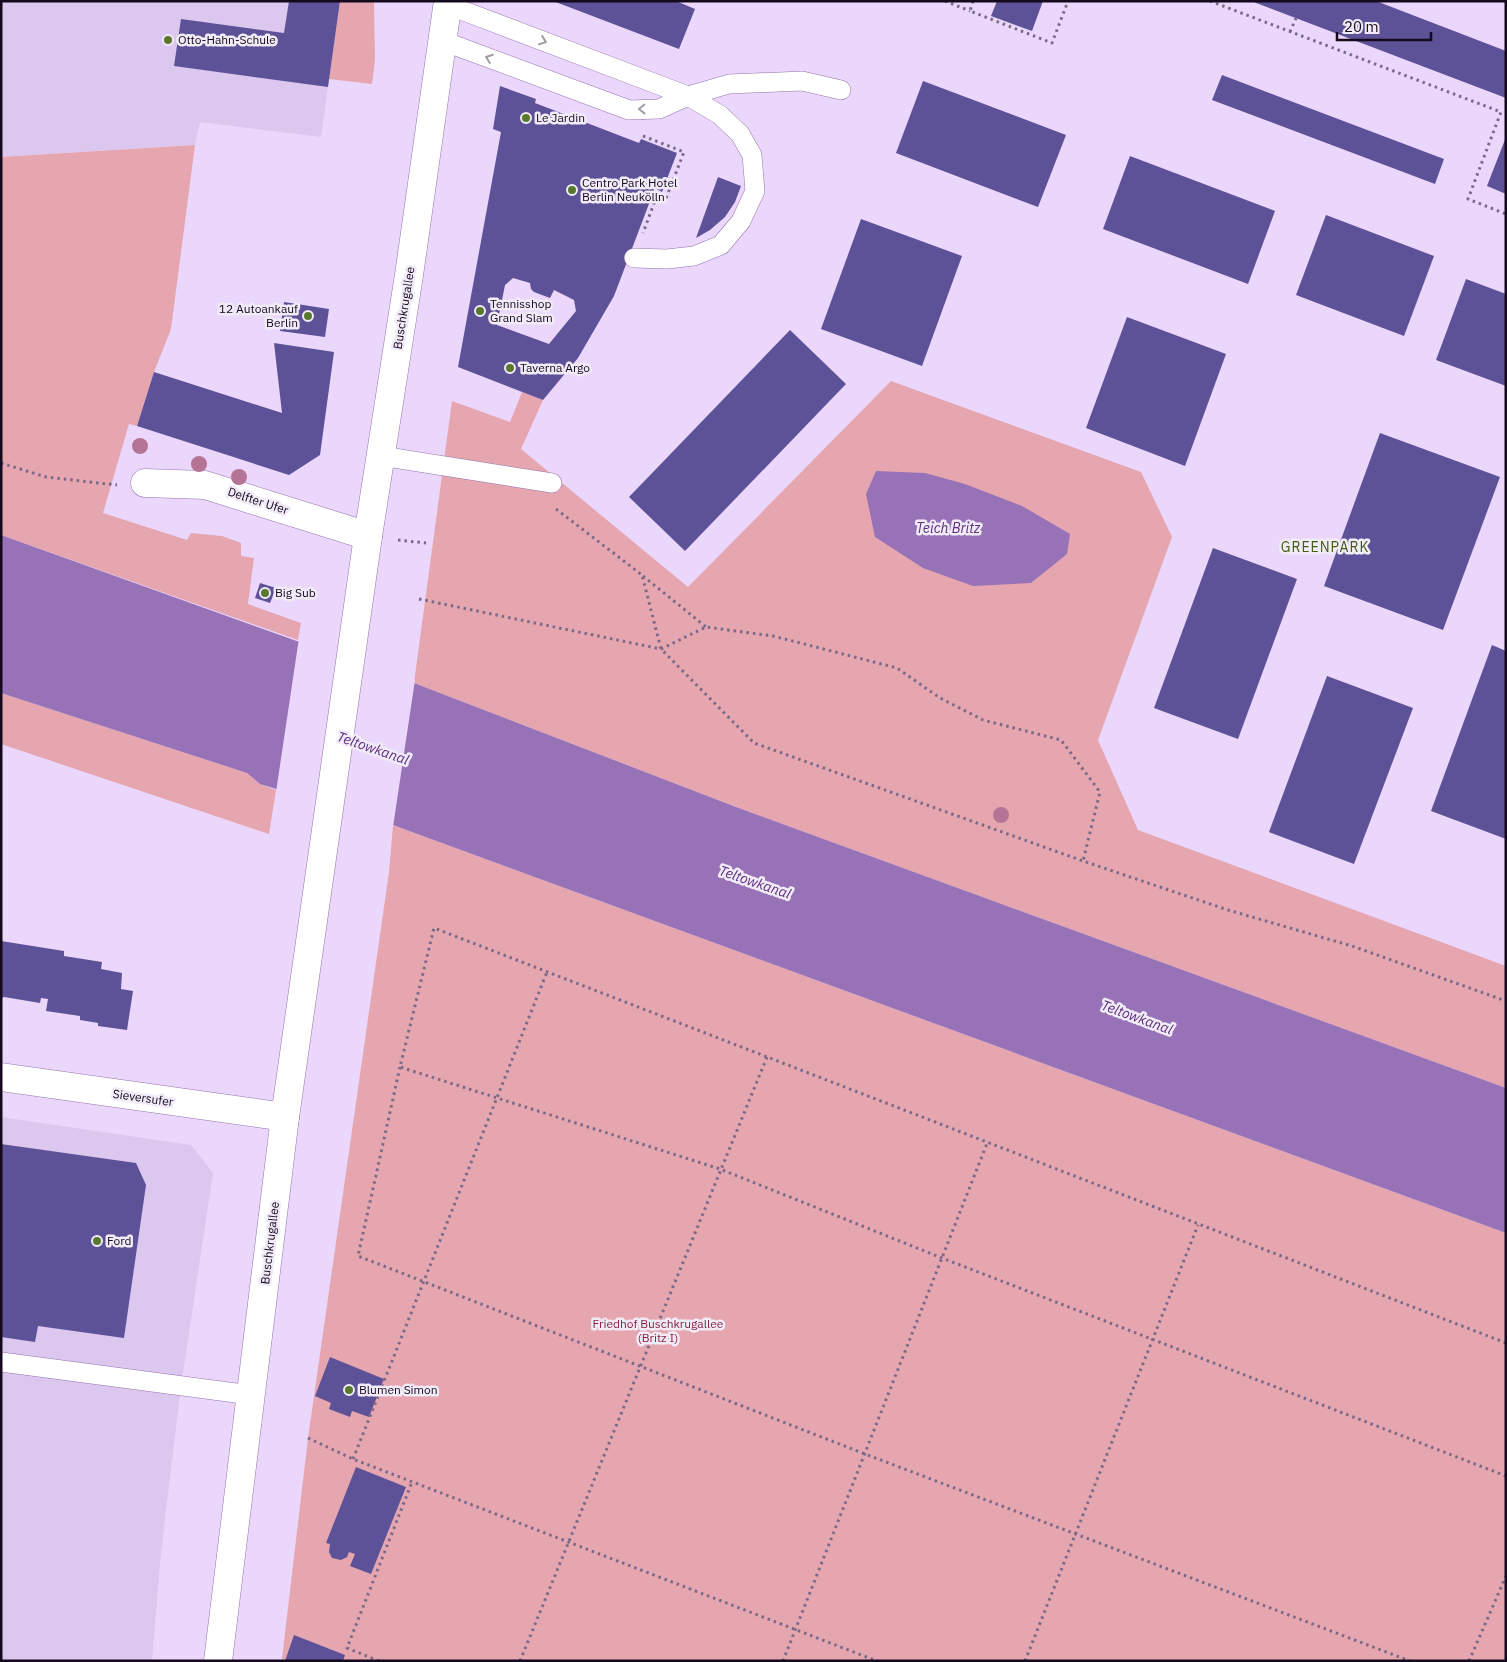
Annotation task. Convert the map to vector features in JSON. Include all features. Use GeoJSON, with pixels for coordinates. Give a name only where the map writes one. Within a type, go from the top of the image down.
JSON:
{"type":"FeatureCollection","features":[{"type":"Feature","properties":{"kind":"main road","name":"Buschkrugallee"},"geometry":{"type":"LineString","coordinates":[[218,1661],[285,1117],[356,614],[409,275],[448,3]]}},
{"type":"Feature","properties":{"kind":"main road","name":"Delfter Ufer"},"geometry":{"type":"LineString","coordinates":[[145,483],[205,485],[368,536]]}},
{"type":"Feature","properties":{"kind":"main road","name":"Sieversufer"},"geometry":{"type":"LineString","coordinates":[[1,1077],[285,1117]]}},
{"type":"Feature","properties":{"kind":"lane"},"geometry":{"type":"LineString","coordinates":[[448,3],[688,96],[720,115],[740,134],[752,154],[754,192],[742,221],[721,245],[694,256],[667,259],[634,258]]}},
{"type":"Feature","properties":{"kind":"lane"},"geometry":{"type":"LineString","coordinates":[[443,41],[628,110],[659,109],[688,96],[729,84],[802,81],[841,90]]}},
{"type":"Feature","properties":{"kind":"lane"},"geometry":{"type":"LineString","coordinates":[[381,456],[552,483]]}},
{"type":"Feature","properties":{"kind":"lane"},"geometry":{"type":"LineString","coordinates":[[1,1362],[251,1396]]}},
{"type":"Feature","properties":{"kind":"path"},"geometry":{"type":"LineString","coordinates":[[945,1],[1052,43],[1068,1]]}},
{"type":"Feature","properties":{"kind":"path"},"geometry":{"type":"LineString","coordinates":[[970,11],[973,1]]}},
{"type":"Feature","properties":{"kind":"path"},"geometry":{"type":"LineString","coordinates":[[1210,1],[1501,112],[1468,199],[1506,214]]}},
{"type":"Feature","properties":{"kind":"path"},"geometry":{"type":"LineString","coordinates":[[1290,32],[1296,18]]}},
{"type":"Feature","properties":{"kind":"path"},"geometry":{"type":"LineString","coordinates":[[634,258],[656,198],[665,201],[684,152],[637,134]]}},
{"type":"Feature","properties":{"kind":"path"},"geometry":{"type":"LineString","coordinates":[[1,463],[46,476],[118,485],[145,483]]}},
{"type":"Feature","properties":{"kind":"path"},"geometry":{"type":"LineString","coordinates":[[555,508],[706,627],[773,636],[897,668],[940,698],[983,720],[1061,740],[1100,792],[1083,861]]}},
{"type":"Feature","properties":{"kind":"path"},"geometry":{"type":"LineString","coordinates":[[642,575],[660,649],[754,743],[1083,861],[1228,910],[1352,946],[1506,1001]]}},
{"type":"Feature","properties":{"kind":"path"},"geometry":{"type":"LineString","coordinates":[[418,599],[660,649],[706,627]]}},
{"type":"Feature","properties":{"kind":"path"},"geometry":{"type":"LineString","coordinates":[[1410,1661],[865,1454],[358,1256],[400,1066],[434,928],[1506,1343]]}},
{"type":"Feature","properties":{"kind":"path"},"geometry":{"type":"LineString","coordinates":[[353,1459],[548,972]]}},
{"type":"Feature","properties":{"kind":"path"},"geometry":{"type":"LineString","coordinates":[[520,1661],[767,1057]]}},
{"type":"Feature","properties":{"kind":"path"},"geometry":{"type":"LineString","coordinates":[[400,1066],[720,1169],[942,1258],[1506,1476]]}},
{"type":"Feature","properties":{"kind":"path"},"geometry":{"type":"LineString","coordinates":[[783,1661],[988,1141]]}},
{"type":"Feature","properties":{"kind":"path"},"geometry":{"type":"LineString","coordinates":[[1025,1661],[1198,1225]]}},
{"type":"Feature","properties":{"kind":"path"},"geometry":{"type":"LineString","coordinates":[[308,1438],[353,1459],[877,1661]]}},
{"type":"Feature","properties":{"kind":"path"},"geometry":{"type":"LineString","coordinates":[[379,1661],[347,1648],[412,1482]]}},
{"type":"Feature","properties":{"kind":"path"},"geometry":{"type":"LineString","coordinates":[[1469,1661],[1506,1576]]}},
{"type":"Feature","properties":{"kind":"shaded area","name":"Otto-Hahn-Schule"},"geometry":{"type":"Polygon","coordinates":[[[1,1],[340,1],[321,137],[200,122],[195,145],[1,157],[1,1]]]}},
{"type":"Feature","properties":{"kind":"shaded area"},"geometry":{"type":"Polygon","coordinates":[[[1,1117],[191,1145],[213,1173],[181,1386],[161,1553],[152,1661],[1,1661],[1,1117]]]}},
{"type":"Feature","properties":{"kind":"green space"},"geometry":{"type":"Polygon","coordinates":[[[340,1],[374,1],[375,60],[372,84],[329,79],[340,1]]]}},
{"type":"Feature","properties":{"kind":"green space"},"geometry":{"type":"Polygon","coordinates":[[[195,145],[171,329],[154,372],[137,426],[129,424],[103,513],[187,540],[191,533],[222,536],[241,543],[241,556],[254,558],[248,604],[301,623],[298,640],[1,535],[1,157],[195,145]]]}},
{"type":"Feature","properties":{"kind":"green space"},"geometry":{"type":"Polygon","coordinates":[[[891,381],[1141,472],[1172,537],[1098,740],[1138,830],[1506,966],[1506,1088],[736,807],[414,683],[452,401],[510,422],[522,392],[543,400],[521,449],[688,587],[891,381]]]}},
{"type":"Feature","properties":{"kind":"green space"},"geometry":{"type":"Polygon","coordinates":[[[1,693],[247,773],[260,784],[276,790],[269,834],[1,744],[1,693]]]}},
{"type":"Feature","properties":{"kind":"green space","name":"Friedhof Buschkrugallee (Britz I)"},"geometry":{"type":"Polygon","coordinates":[[[393,825],[1506,1233],[1506,1661],[287,1661],[282,1659],[308,1438],[389,872],[393,825]]]}},
{"type":"Feature","properties":{"kind":"water","name":"Teich Britz"},"geometry":{"type":"Polygon","coordinates":[[[876,471],[925,473],[965,484],[1022,506],[1070,534],[1067,554],[1031,583],[973,586],[923,568],[875,537],[866,494],[876,471]]]}},
{"type":"Feature","properties":{"kind":"water","name":"Teltowkanal"},"geometry":{"type":"Polygon","coordinates":[[[1,535],[414,683],[736,807],[1506,1088],[1506,1233],[393,825],[260,784],[247,773],[1,693],[1,535]]]}},
{"type":"Feature","properties":{"kind":"pier"},"geometry":{"type":"Polygon","coordinates":[[[299,638],[415,680],[393,827],[276,792],[299,638]]]}},
{"type":"Feature","properties":{"kind":"building"},"geometry":{"type":"Polygon","coordinates":[[[289,1],[340,1],[328,87],[174,66],[181,19],[284,33],[289,1]]]}},
{"type":"Feature","properties":{"kind":"building"},"geometry":{"type":"Polygon","coordinates":[[[553,1],[676,1],[695,9],[679,49],[553,1]]]}},
{"type":"Feature","properties":{"kind":"building"},"geometry":{"type":"Polygon","coordinates":[[[997,1],[1043,1],[1032,31],[991,16],[997,1]]]}},
{"type":"Feature","properties":{"kind":"building"},"geometry":{"type":"Polygon","coordinates":[[[1251,1],[1376,1],[1506,51],[1506,98],[1251,1]]]}},
{"type":"Feature","properties":{"kind":"building"},"geometry":{"type":"Polygon","coordinates":[[[1222,75],[1444,159],[1435,184],[1212,100],[1222,75]]]}},
{"type":"Feature","properties":{"kind":"building"},"geometry":{"type":"Polygon","coordinates":[[[923,81],[1066,135],[1038,207],[896,153],[923,81]]]}},
{"type":"Feature","properties":{"kind":"building","name":"Centro Park Hotel Berlin Neukölln"},"geometry":{"type":"Polygon","coordinates":[[[500,86],[536,99],[535,103],[639,143],[641,139],[677,153],[662,192],[655,188],[614,296],[578,358],[543,400],[458,367],[501,132],[493,129],[500,86]],[[513,278],[505,285],[497,325],[549,344],[576,311],[574,300],[554,290],[550,298],[534,292],[531,289],[530,283],[513,278]]]}},
{"type":"Feature","properties":{"kind":"building"},"geometry":{"type":"Polygon","coordinates":[[[1506,137],[1506,194],[1487,186],[1506,137]]]}},
{"type":"Feature","properties":{"kind":"building"},"geometry":{"type":"Polygon","coordinates":[[[1130,156],[1275,211],[1248,284],[1103,229],[1130,156]]]}},
{"type":"Feature","properties":{"kind":"building"},"geometry":{"type":"Polygon","coordinates":[[[718,177],[741,186],[735,202],[725,217],[710,230],[696,238],[718,177]]]}},
{"type":"Feature","properties":{"kind":"building"},"geometry":{"type":"Polygon","coordinates":[[[1326,215],[1434,256],[1404,336],[1296,295],[1326,215]]]}},
{"type":"Feature","properties":{"kind":"building"},"geometry":{"type":"Polygon","coordinates":[[[861,219],[962,256],[922,366],[821,329],[861,219]]]}},
{"type":"Feature","properties":{"kind":"building"},"geometry":{"type":"Polygon","coordinates":[[[1466,279],[1506,294],[1506,386],[1436,360],[1466,279]]]}},
{"type":"Feature","properties":{"kind":"building"},"geometry":{"type":"Polygon","coordinates":[[[284,302],[329,309],[325,337],[280,331],[284,302]]]}},
{"type":"Feature","properties":{"kind":"building"},"geometry":{"type":"Polygon","coordinates":[[[1127,317],[1226,354],[1185,466],[1086,428],[1127,317]]]}},
{"type":"Feature","properties":{"kind":"building"},"geometry":{"type":"Polygon","coordinates":[[[790,330],[846,384],[685,551],[629,497],[790,330]]]}},
{"type":"Feature","properties":{"kind":"building"},"geometry":{"type":"Polygon","coordinates":[[[274,343],[334,352],[320,455],[289,475],[137,426],[154,372],[282,413],[274,343]]]}},
{"type":"Feature","properties":{"kind":"building"},"geometry":{"type":"Polygon","coordinates":[[[1380,433],[1500,477],[1443,630],[1324,586],[1380,433]]]}},
{"type":"Feature","properties":{"kind":"building"},"geometry":{"type":"Polygon","coordinates":[[[1213,548],[1297,579],[1238,739],[1154,708],[1213,548]]]}},
{"type":"Feature","properties":{"kind":"building"},"geometry":{"type":"Polygon","coordinates":[[[260,583],[276,588],[270,603],[255,598],[260,583]]]}},
{"type":"Feature","properties":{"kind":"building"},"geometry":{"type":"Polygon","coordinates":[[[1492,645],[1506,651],[1506,839],[1431,811],[1492,645]]]}},
{"type":"Feature","properties":{"kind":"building"},"geometry":{"type":"Polygon","coordinates":[[[1327,676],[1413,708],[1354,864],[1269,832],[1327,676]]]}},
{"type":"Feature","properties":{"kind":"building"},"geometry":{"type":"Polygon","coordinates":[[[1,941],[64,951],[64,956],[102,962],[101,969],[122,973],[121,989],[133,991],[127,1030],[98,1026],[98,1023],[80,1020],[80,1016],[46,1011],[48,999],[41,998],[40,1003],[1,998],[1,941]]]}},
{"type":"Feature","properties":{"kind":"building"},"geometry":{"type":"Polygon","coordinates":[[[1,1144],[136,1163],[146,1185],[124,1338],[38,1326],[35,1342],[1,1337],[1,1144]]]}},
{"type":"Feature","properties":{"kind":"building"},"geometry":{"type":"Polygon","coordinates":[[[330,1357],[384,1379],[369,1417],[352,1411],[350,1417],[329,1409],[331,1403],[315,1396],[330,1357]]]}},
{"type":"Feature","properties":{"kind":"building"},"geometry":{"type":"Polygon","coordinates":[[[356,1467],[406,1487],[371,1574],[350,1566],[355,1554],[349,1552],[347,1557],[341,1560],[332,1558],[329,1552],[330,1544],[326,1543],[356,1467]]]}},
{"type":"Feature","properties":{"kind":"building"},"geometry":{"type":"Polygon","coordinates":[[[294,1635],[345,1655],[343,1661],[285,1661],[294,1635]]]}},
{"type":"Feature","properties":{"kind":"place","name":"Otto-Hahn-Schule"},"geometry":{"type":"Point","coordinates":[168,40]}},
{"type":"Feature","properties":{"kind":"place","name":"Le Jardin"},"geometry":{"type":"Point","coordinates":[526,118]}},
{"type":"Feature","properties":{"kind":"place","name":"Centro Park Hotel Berlin Neukölln"},"geometry":{"type":"Point","coordinates":[572,190]}},
{"type":"Feature","properties":{"kind":"place","name":"Tennisshop Grand Slam"},"geometry":{"type":"Point","coordinates":[480,311]}},
{"type":"Feature","properties":{"kind":"place","name":"12 Autoankauf Berlin"},"geometry":{"type":"Point","coordinates":[308,316]}},
{"type":"Feature","properties":{"kind":"place","name":"Taverna Argo"},"geometry":{"type":"Point","coordinates":[510,368]}},
{"type":"Feature","properties":{"kind":"place","name":"Big Sub"},"geometry":{"type":"Point","coordinates":[265,593]}},
{"type":"Feature","properties":{"kind":"place","name":"Ford"},"geometry":{"type":"Point","coordinates":[97,1241]}},
{"type":"Feature","properties":{"kind":"place","name":"Blumen Simon"},"geometry":{"type":"Point","coordinates":[349,1390]}},
{"type":"Feature","properties":{"kind":"district","name":"GREENPARK"},"geometry":{"type":"Point","coordinates":[1325,547]}}]}
